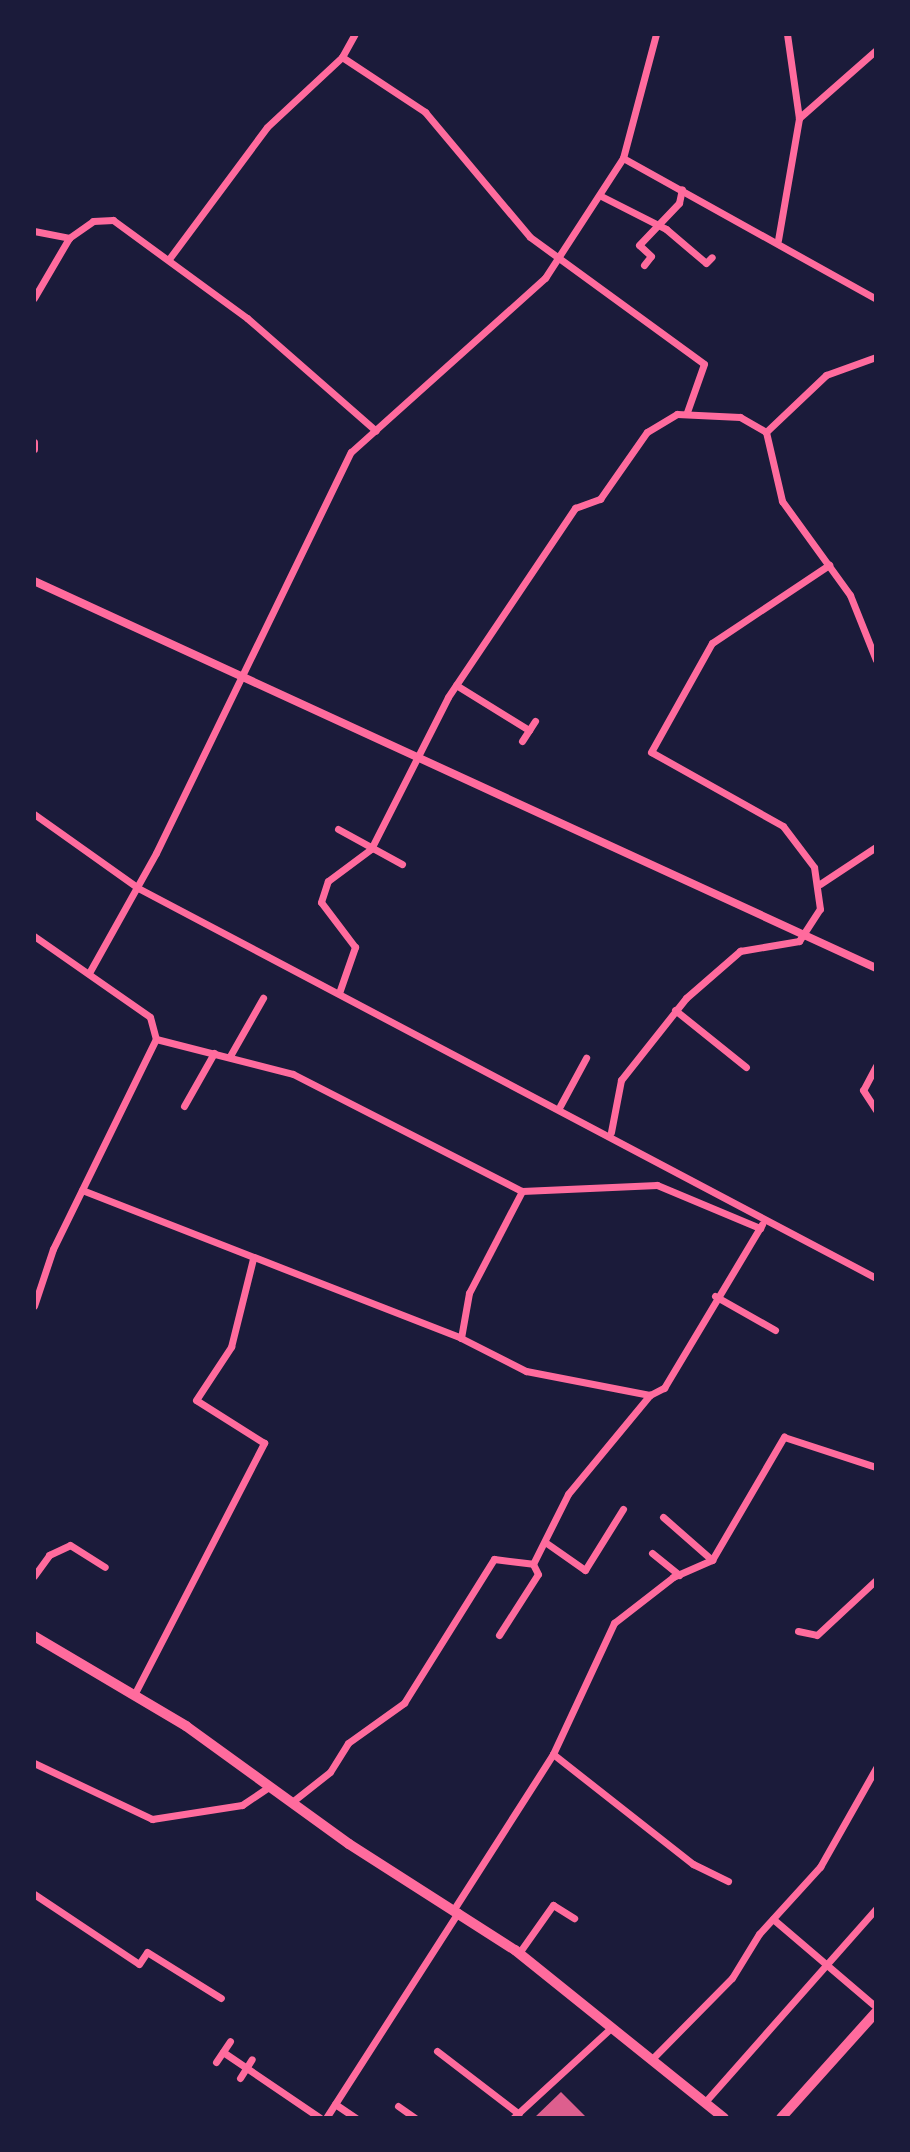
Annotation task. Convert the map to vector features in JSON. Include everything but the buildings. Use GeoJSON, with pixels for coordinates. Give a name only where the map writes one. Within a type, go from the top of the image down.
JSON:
{"type":"FeatureCollection","features":[{"type":"Feature","properties":{"kind":"main road"},"geometry":{"type":"LineString","coordinates":[[34,1636],[134,1695],[519,1953],[724,2118]]}},
{"type":"Feature","properties":{"kind":"main road"},"geometry":{"type":"LineString","coordinates":[[781,2118],[876,2010]]}},
{"type":"Feature","properties":{"kind":"street"},"geometry":{"type":"LineString","coordinates":[[169,259],[267,127],[342,57],[355,34]]}},
{"type":"Feature","properties":{"kind":"street"},"geometry":{"type":"LineString","coordinates":[[89,973],[138,888],[351,452],[435,384],[559,259],[603,197],[623,158],[656,34]]}},
{"type":"Feature","properties":{"kind":"street"},"geometry":{"type":"LineString","coordinates":[[778,240],[799,118],[787,34]]}},
{"type":"Feature","properties":{"kind":"street"},"geometry":{"type":"LineString","coordinates":[[799,118],[876,50]]}},
{"type":"Feature","properties":{"kind":"street"},"geometry":{"type":"LineString","coordinates":[[342,57],[425,112],[530,237],[704,364],[687,412]]}},
{"type":"Feature","properties":{"kind":"street"},"geometry":{"type":"LineString","coordinates":[[623,158],[778,240],[876,299]]}},
{"type":"Feature","properties":{"kind":"street"},"geometry":{"type":"LineString","coordinates":[[644,265],[651,256],[639,245],[658,226],[682,189]]}},
{"type":"Feature","properties":{"kind":"street"},"geometry":{"type":"LineString","coordinates":[[603,197],[658,226],[706,263],[712,257]]}},
{"type":"Feature","properties":{"kind":"street"},"geometry":{"type":"LineString","coordinates":[[34,298],[69,238],[93,221],[113,220],[169,259],[376,431]]}},
{"type":"Feature","properties":{"kind":"street"},"geometry":{"type":"LineString","coordinates":[[34,231],[69,238]]}},
{"type":"Feature","properties":{"kind":"street"},"geometry":{"type":"LineString","coordinates":[[766,432],[826,375],[876,357]]}},
{"type":"Feature","properties":{"kind":"street"},"geometry":{"type":"LineString","coordinates":[[339,993],[354,941],[321,898],[334,875],[371,849],[456,685],[575,508],[600,499],[618,481],[647,432],[687,412],[740,417],[766,432],[782,501],[850,595],[876,660]]}},
{"type":"Feature","properties":{"kind":"street"},"geometry":{"type":"LineString","coordinates":[[34,442],[34,449]]}},
{"type":"Feature","properties":{"kind":"street"},"geometry":{"type":"LineString","coordinates":[[611,1132],[621,1080],[675,1010],[740,951],[806,935],[820,909],[820,884],[783,826],[651,752],[712,643],[829,565]]}},
{"type":"Feature","properties":{"kind":"street"},"geometry":{"type":"LineString","coordinates":[[34,581],[876,968]]}},
{"type":"Feature","properties":{"kind":"street"},"geometry":{"type":"LineString","coordinates":[[456,685],[529,730]]}},
{"type":"Feature","properties":{"kind":"street"},"geometry":{"type":"LineString","coordinates":[[488,719],[494,709]]}},
{"type":"Feature","properties":{"kind":"street"},"geometry":{"type":"LineString","coordinates":[[522,741],[535,721]]}},
{"type":"Feature","properties":{"kind":"street"},"geometry":{"type":"LineString","coordinates":[[34,814],[138,888],[611,1132],[762,1225]]}},
{"type":"Feature","properties":{"kind":"street"},"geometry":{"type":"LineString","coordinates":[[338,829],[402,864]]}},
{"type":"Feature","properties":{"kind":"street"},"geometry":{"type":"LineString","coordinates":[[820,884],[876,847]]}},
{"type":"Feature","properties":{"kind":"street"},"geometry":{"type":"LineString","coordinates":[[34,936],[150,1017],[156,1039],[82,1190],[34,1306]]}},
{"type":"Feature","properties":{"kind":"street"},"geometry":{"type":"LineString","coordinates":[[230,1056],[263,998]]}},
{"type":"Feature","properties":{"kind":"street"},"geometry":{"type":"LineString","coordinates":[[675,1010],[746,1067]]}},
{"type":"Feature","properties":{"kind":"street"},"geometry":{"type":"LineString","coordinates":[[156,1039],[293,1074],[522,1191],[657,1185],[762,1225],[876,1278]]}},
{"type":"Feature","properties":{"kind":"street"},"geometry":{"type":"LineString","coordinates":[[184,1106],[214,1053]]}},
{"type":"Feature","properties":{"kind":"street"},"geometry":{"type":"LineString","coordinates":[[560,1106],[586,1058]]}},
{"type":"Feature","properties":{"kind":"street"},"geometry":{"type":"LineString","coordinates":[[876,1066],[863,1090],[876,1110]]}},
{"type":"Feature","properties":{"kind":"street"},"geometry":{"type":"LineString","coordinates":[[82,1190],[461,1338],[526,1371],[650,1395]]}},
{"type":"Feature","properties":{"kind":"street"},"geometry":{"type":"LineString","coordinates":[[461,1338],[469,1293],[522,1191]]}},
{"type":"Feature","properties":{"kind":"street"},"geometry":{"type":"LineString","coordinates":[[533,1564],[568,1494],[650,1395],[664,1388],[715,1296],[762,1225]]}},
{"type":"Feature","properties":{"kind":"street"},"geometry":{"type":"LineString","coordinates":[[134,1695],[264,1443],[196,1400],[231,1347],[253,1259]]}},
{"type":"Feature","properties":{"kind":"street"},"geometry":{"type":"LineString","coordinates":[[715,1296],[775,1330]]}},
{"type":"Feature","properties":{"kind":"street"},"geometry":{"type":"LineString","coordinates":[[326,2118],[553,1754],[614,1623],[679,1575],[712,1560],[784,1437],[876,1467]]}},
{"type":"Feature","properties":{"kind":"street"},"geometry":{"type":"LineString","coordinates":[[545,1542],[585,1570],[623,1509]]}},
{"type":"Feature","properties":{"kind":"street"},"geometry":{"type":"LineString","coordinates":[[663,1517],[712,1560]]}},
{"type":"Feature","properties":{"kind":"street"},"geometry":{"type":"LineString","coordinates":[[34,1576],[49,1555],[70,1545],[105,1567]]}},
{"type":"Feature","properties":{"kind":"street"},"geometry":{"type":"LineString","coordinates":[[652,1553],[679,1575]]}},
{"type":"Feature","properties":{"kind":"street"},"geometry":{"type":"LineString","coordinates":[[292,1802],[330,1772],[348,1743],[404,1703],[494,1559],[533,1564]]}},
{"type":"Feature","properties":{"kind":"street"},"geometry":{"type":"LineString","coordinates":[[499,1635],[538,1574],[533,1564]]}},
{"type":"Feature","properties":{"kind":"street"},"geometry":{"type":"LineString","coordinates":[[798,1631],[817,1635],[876,1580]]}},
{"type":"Feature","properties":{"kind":"street"},"geometry":{"type":"LineString","coordinates":[[553,1754],[693,1864],[728,1881]]}},
{"type":"Feature","properties":{"kind":"street"},"geometry":{"type":"LineString","coordinates":[[34,1763],[152,1819],[242,1805],[270,1786]]}},
{"type":"Feature","properties":{"kind":"street"},"geometry":{"type":"LineString","coordinates":[[651,2060],[732,1978],[773,1919],[831,1853],[876,1768]]}},
{"type":"Feature","properties":{"kind":"street"},"geometry":{"type":"LineString","coordinates":[[34,1894],[139,1964],[147,1952],[221,1998]]}},
{"type":"Feature","properties":{"kind":"street"},"geometry":{"type":"LineString","coordinates":[[519,1953],[553,1905],[574,1918]]}},
{"type":"Feature","properties":{"kind":"street"},"geometry":{"type":"LineString","coordinates":[[705,2102],[876,1909]]}},
{"type":"Feature","properties":{"kind":"street"},"geometry":{"type":"LineString","coordinates":[[773,1919],[876,2010]]}},
{"type":"Feature","properties":{"kind":"street"},"geometry":{"type":"LineString","coordinates":[[437,2051],[516,2116],[611,2028]]}},
{"type":"Feature","properties":{"kind":"street"},"geometry":{"type":"LineString","coordinates":[[216,2062],[230,2041]]}},
{"type":"Feature","properties":{"kind":"street"},"geometry":{"type":"LineString","coordinates":[[223,2052],[320,2118]]}},
{"type":"Feature","properties":{"kind":"street"},"geometry":{"type":"LineString","coordinates":[[240,2078],[252,2059]]}},
{"type":"Feature","properties":{"kind":"street"},"geometry":{"type":"LineString","coordinates":[[274,2102],[280,2092]]}},
{"type":"Feature","properties":{"kind":"street"},"geometry":{"type":"LineString","coordinates":[[335,2104],[356,2118]]}},
{"type":"Feature","properties":{"kind":"street"},"geometry":{"type":"LineString","coordinates":[[398,2106],[415,2118]]}}]}
